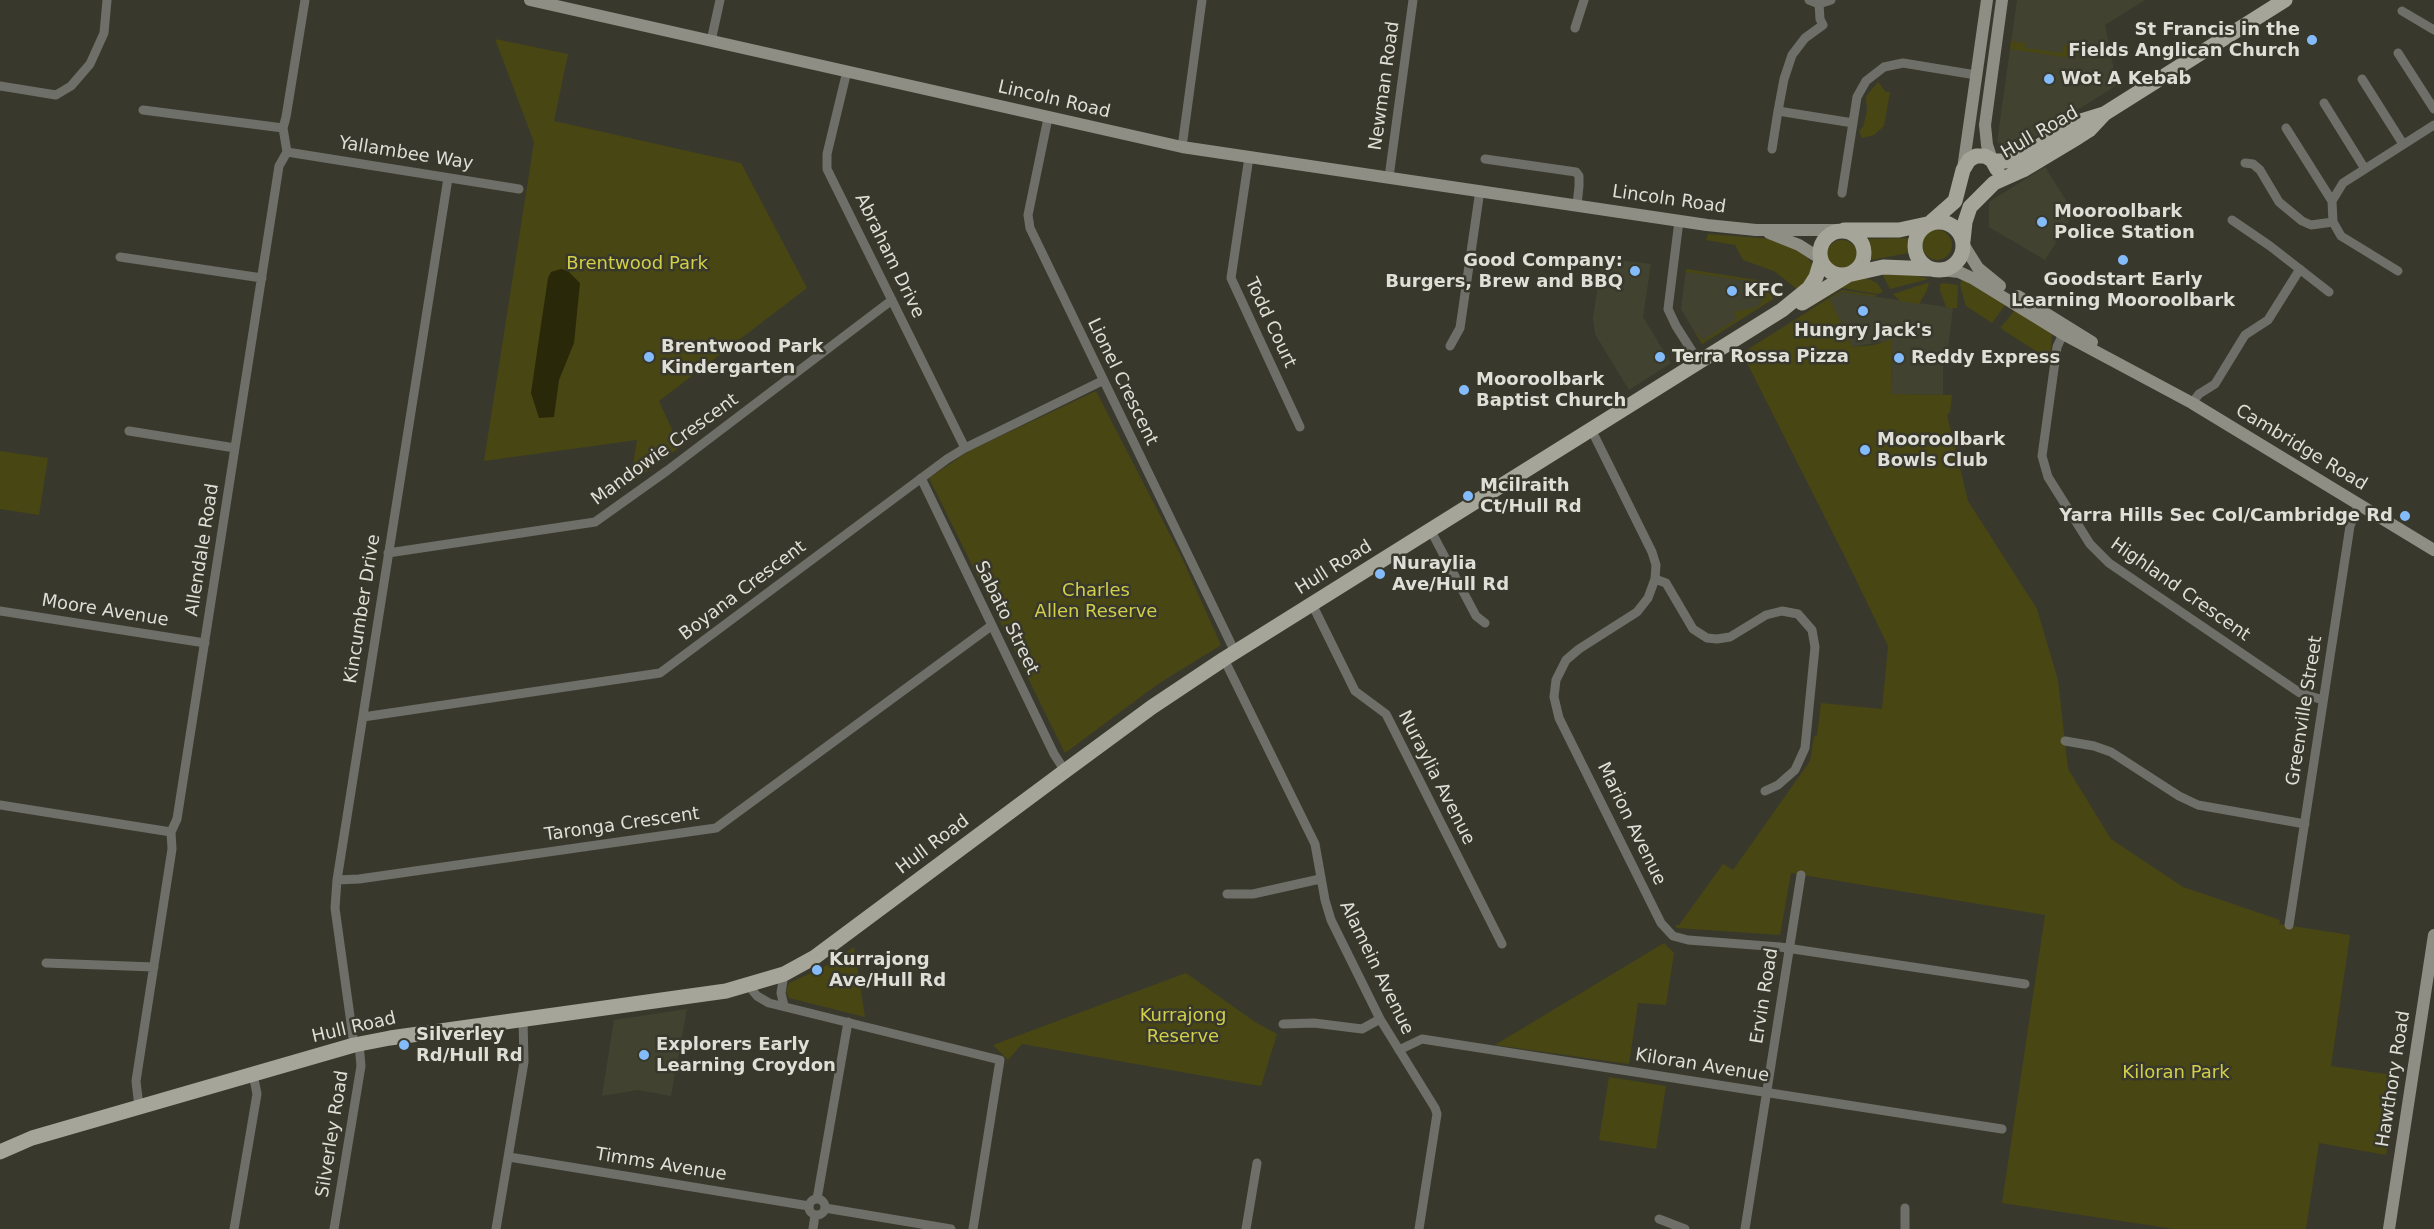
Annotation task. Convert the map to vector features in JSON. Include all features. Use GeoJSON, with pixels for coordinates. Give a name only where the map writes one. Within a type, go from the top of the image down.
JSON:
{"type":"FeatureCollection","features":[{"type":"Feature","properties":{"kind":"main road","name":"Lincoln Road"},"geometry":{"type":"LineString","coordinates":[[530,0],[1182,147],[1679,221],[1756,230],[1839,230]]}},
{"type":"Feature","properties":{"kind":"main road"},"geometry":{"type":"LineString","coordinates":[[1839,230],[1856,238],[1864,250],[1862,265],[1851,274],[1832,273],[1821,260],[1820,249],[1824,239],[1839,230],[1899,230],[1929,223],[1940,221],[1950,224],[1958,232],[1963,242],[1957,261],[1938,269],[1920,261],[1914,247],[1917,235],[1929,223],[1955,201],[1963,171],[1987,0]]}},
{"type":"Feature","properties":{"kind":"main road"},"geometry":{"type":"LineString","coordinates":[[1993,160],[1987,145],[1984,125],[2002,0]]}},
{"type":"Feature","properties":{"kind":"main road","name":"Hull Road"},"geometry":{"type":"LineString","coordinates":[[1963,242],[1965,222],[1970,207],[1992,184],[2029,160],[2089,130],[2104,114],[2285,0]]}},
{"type":"Feature","properties":{"kind":"main road","name":"Hull Road"},"geometry":{"type":"LineString","coordinates":[[1963,171],[1969,160],[1976,156],[2011,162],[2029,160]]}},
{"type":"Feature","properties":{"kind":"main road","name":"Hull Road"},"geometry":{"type":"LineString","coordinates":[[1992,184],[1998,171],[1993,160]]}},
{"type":"Feature","properties":{"kind":"main road"},"geometry":{"type":"LineString","coordinates":[[1963,171],[1965,180],[1971,185],[1979,188],[1992,184]]}},
{"type":"Feature","properties":{"kind":"main road","name":"Lincoln Road"},"geometry":{"type":"LineString","coordinates":[[1756,230],[1789,240],[1821,260]]}},
{"type":"Feature","properties":{"kind":"main road","name":"Cambridge Road"},"geometry":{"type":"LineString","coordinates":[[1963,242],[1972,260],[1984,274],[2063,334],[2192,404],[2434,550]]}},
{"type":"Feature","properties":{"kind":"main road","name":"Hull Road"},"geometry":{"type":"LineString","coordinates":[[0,1152],[32,1138],[356,1045],[749,986],[784,974],[815,957],[1065,771],[1229,656],[1782,310],[1809,288],[1816,277],[1821,260]]}},
{"type":"Feature","properties":{"kind":"main road","name":"Hull Road"},"geometry":{"type":"LineString","coordinates":[[1782,310],[1804,302],[1851,274],[1883,267],[1938,269]]}},
{"type":"Feature","properties":{"kind":"main road","name":"Cambridge Road"},"geometry":{"type":"LineString","coordinates":[[1938,269],[1964,274],[2068,326],[2148,379]]}},
{"type":"Feature","properties":{"kind":"main road","name":"Hawthory Road"},"geometry":{"type":"LineString","coordinates":[[2389,1229],[2434,935]]}},
{"type":"Feature","properties":{"kind":"street"},"geometry":{"type":"LineString","coordinates":[[0,86],[56,95],[71,86],[90,64],[104,33],[107,0]]}},
{"type":"Feature","properties":{"kind":"street"},"geometry":{"type":"LineString","coordinates":[[287,152],[282,128],[286,117],[305,0]]}},
{"type":"Feature","properties":{"kind":"street"},"geometry":{"type":"LineString","coordinates":[[711,41],[720,0]]}},
{"type":"Feature","properties":{"kind":"street"},"geometry":{"type":"LineString","coordinates":[[1182,147],[1202,0]]}},
{"type":"Feature","properties":{"kind":"street","name":"Newman Road"},"geometry":{"type":"LineString","coordinates":[[1389,177],[1413,0]]}},
{"type":"Feature","properties":{"kind":"street"},"geometry":{"type":"LineString","coordinates":[[1575,28],[1584,0]]}},
{"type":"Feature","properties":{"kind":"street"},"geometry":{"type":"LineString","coordinates":[[1809,0],[1819,4],[1831,0]]}},
{"type":"Feature","properties":{"kind":"street"},"geometry":{"type":"LineString","coordinates":[[1772,149],[1784,79],[1792,55],[1805,38],[1823,26],[1819,4]]}},
{"type":"Feature","properties":{"kind":"street"},"geometry":{"type":"LineString","coordinates":[[2402,11],[2434,30]]}},
{"type":"Feature","properties":{"kind":"street"},"geometry":{"type":"LineString","coordinates":[[2398,53],[2434,109]]}},
{"type":"Feature","properties":{"kind":"street"},"geometry":{"type":"LineString","coordinates":[[1842,193],[1860,90],[1866,81],[1884,67],[1903,63],[1977,75]]}},
{"type":"Feature","properties":{"kind":"street","name":"Abraham Drive"},"geometry":{"type":"LineString","coordinates":[[847,71],[827,154],[828,169],[965,448]]}},
{"type":"Feature","properties":{"kind":"street"},"geometry":{"type":"LineString","coordinates":[[2362,79],[2403,144]]}},
{"type":"Feature","properties":{"kind":"street"},"geometry":{"type":"LineString","coordinates":[[2324,103],[2365,169]]}},
{"type":"Feature","properties":{"kind":"street"},"geometry":{"type":"LineString","coordinates":[[143,110],[282,128]]}},
{"type":"Feature","properties":{"kind":"street"},"geometry":{"type":"LineString","coordinates":[[1778,111],[1853,123]]}},
{"type":"Feature","properties":{"kind":"street","name":"Lionel Crescent"},"geometry":{"type":"LineString","coordinates":[[1048,118],[1028,215],[1030,228],[1229,656]]}},
{"type":"Feature","properties":{"kind":"street"},"geometry":{"type":"LineString","coordinates":[[2332,201],[2343,183],[2434,125]]}},
{"type":"Feature","properties":{"kind":"street"},"geometry":{"type":"LineString","coordinates":[[2286,128],[2332,201],[2333,222],[2341,236],[2398,271]]}},
{"type":"Feature","properties":{"kind":"street","name":"Yallambee Way"},"geometry":{"type":"LineString","coordinates":[[287,152],[519,189]]}},
{"type":"Feature","properties":{"kind":"street","name":"Allendale Road"},"geometry":{"type":"LineString","coordinates":[[139,1107],[136,1081],[172,849],[171,832],[177,819],[206,643],[279,166],[287,152]]}},
{"type":"Feature","properties":{"kind":"street","name":"Todd Court"},"geometry":{"type":"LineString","coordinates":[[1249,157],[1231,278],[1300,427]]}},
{"type":"Feature","properties":{"kind":"street"},"geometry":{"type":"LineString","coordinates":[[1485,159],[1576,172],[1579,176],[1579,186],[1576,205]]}},
{"type":"Feature","properties":{"kind":"street"},"geometry":{"type":"LineString","coordinates":[[2245,163],[2253,164],[2260,170],[2279,202],[2302,221],[2311,225],[2333,222]]}},
{"type":"Feature","properties":{"kind":"street","name":"Kincumber Drive"},"geometry":{"type":"LineString","coordinates":[[356,1045],[335,908],[337,880],[448,178]]}},
{"type":"Feature","properties":{"kind":"street"},"geometry":{"type":"LineString","coordinates":[[1450,346],[1460,328],[1480,190]]}},
{"type":"Feature","properties":{"kind":"street"},"geometry":{"type":"LineString","coordinates":[[2232,220],[2329,292]]}},
{"type":"Feature","properties":{"kind":"street"},"geometry":{"type":"LineString","coordinates":[[1679,221],[1668,309],[1699,362]]}},
{"type":"Feature","properties":{"kind":"street"},"geometry":{"type":"LineString","coordinates":[[120,257],[262,278]]}},
{"type":"Feature","properties":{"kind":"street"},"geometry":{"type":"LineString","coordinates":[[2192,404],[2199,394],[2215,384],[2244,335],[2268,321],[2300,269]]}},
{"type":"Feature","properties":{"kind":"street","name":"Mandowie Crescent"},"geometry":{"type":"LineString","coordinates":[[388,553],[595,522],[668,470],[892,300]]}},
{"type":"Feature","properties":{"kind":"street","name":"Highland Crescent"},"geometry":{"type":"LineString","coordinates":[[2063,334],[2057,347],[2042,456],[2048,477],[2090,544],[2109,563],[2300,693],[2323,700]]}},
{"type":"Feature","properties":{"kind":"street","name":"Boyana Crescent"},"geometry":{"type":"LineString","coordinates":[[363,717],[660,673],[921,478],[965,448],[1102,381]]}},
{"type":"Feature","properties":{"kind":"street"},"geometry":{"type":"LineString","coordinates":[[129,430],[235,448]]}},
{"type":"Feature","properties":{"kind":"street"},"geometry":{"type":"LineString","coordinates":[[1592,430],[1652,552],[1656,565],[1655,579],[1666,584],[1693,629],[1707,638],[1730,637],[1766,615],[1782,611],[1798,614],[1812,630],[1815,647],[1805,748],[1795,770],[1778,785],[1765,791]]}},
{"type":"Feature","properties":{"kind":"street","name":"Sabato Street"},"geometry":{"type":"LineString","coordinates":[[921,478],[991,626],[1054,754],[1065,771]]}},
{"type":"Feature","properties":{"kind":"street","name":"Greenville Street"},"geometry":{"type":"LineString","coordinates":[[2289,925],[2350,526],[2360,504]]}},
{"type":"Feature","properties":{"kind":"street"},"geometry":{"type":"LineString","coordinates":[[1431,531],[1476,616],[1485,623]]}},
{"type":"Feature","properties":{"kind":"street","name":"Marion Avenue"},"geometry":{"type":"LineString","coordinates":[[1655,579],[1648,598],[1637,612],[1579,649],[1566,660],[1556,680],[1554,697],[1560,718],[1661,923],[1673,936],[1688,940],[1789,948],[2025,984]]}},
{"type":"Feature","properties":{"kind":"street","name":"Nuraylia Avenue"},"geometry":{"type":"LineString","coordinates":[[1312,604],[1355,692],[1386,714],[1502,945]]}},
{"type":"Feature","properties":{"kind":"street","name":"Moore Avenue"},"geometry":{"type":"LineString","coordinates":[[0,611],[206,643]]}},
{"type":"Feature","properties":{"kind":"street","name":"Taronga Crescent"},"geometry":{"type":"LineString","coordinates":[[337,880],[358,879],[716,828],[991,626]]}},
{"type":"Feature","properties":{"kind":"street","name":"Alamein Avenue"},"geometry":{"type":"LineString","coordinates":[[1229,656],[1315,844],[1320,879],[1331,920],[1380,1019],[1436,1108],[1437,1114],[1419,1229]]}},
{"type":"Feature","properties":{"kind":"street"},"geometry":{"type":"LineString","coordinates":[[2065,741],[2094,746],[2111,752],[2179,796],[2198,805],[2305,824]]}},
{"type":"Feature","properties":{"kind":"street"},"geometry":{"type":"LineString","coordinates":[[0,805],[171,832]]}},
{"type":"Feature","properties":{"kind":"street","name":"Ervin Road"},"geometry":{"type":"LineString","coordinates":[[1745,1229],[1800,875]]}},
{"type":"Feature","properties":{"kind":"street"},"geometry":{"type":"LineString","coordinates":[[1227,894],[1253,894],[1320,879]]}},
{"type":"Feature","properties":{"kind":"street"},"geometry":{"type":"LineString","coordinates":[[46,963],[154,967]]}},
{"type":"Feature","properties":{"kind":"street"},"geometry":{"type":"LineString","coordinates":[[784,974],[781,993],[784,1006]]}},
{"type":"Feature","properties":{"kind":"street"},"geometry":{"type":"LineString","coordinates":[[749,986],[757,996],[769,1003],[1000,1060],[973,1229]]}},
{"type":"Feature","properties":{"kind":"street"},"geometry":{"type":"LineString","coordinates":[[496,1229],[524,1062],[523,1019]]}},
{"type":"Feature","properties":{"kind":"street"},"geometry":{"type":"LineString","coordinates":[[1283,1024],[1314,1023],[1362,1029],[1380,1019]]}},
{"type":"Feature","properties":{"kind":"street"},"geometry":{"type":"LineString","coordinates":[[817,1199],[848,1022]]}},
{"type":"Feature","properties":{"kind":"street","name":"Kiloran Avenue"},"geometry":{"type":"LineString","coordinates":[[1399,1050],[1422,1038],[2002,1129]]}},
{"type":"Feature","properties":{"kind":"street","name":"Silverley Road"},"geometry":{"type":"LineString","coordinates":[[334,1229],[361,1066],[356,1045]]}},
{"type":"Feature","properties":{"kind":"street"},"geometry":{"type":"LineString","coordinates":[[234,1229],[255,1104],[257,1087],[253,1074]]}},
{"type":"Feature","properties":{"kind":"street","name":"Timms Avenue"},"geometry":{"type":"LineString","coordinates":[[509,1157],[809,1206]]}},
{"type":"Feature","properties":{"kind":"street"},"geometry":{"type":"LineString","coordinates":[[1246,1229],[1257,1163]]}},
{"type":"Feature","properties":{"kind":"street"},"geometry":{"type":"LineString","coordinates":[[817,1199],[823,1201],[825,1208],[822,1214],[815,1215],[809,1206],[813,1200],[817,1199]]}},
{"type":"Feature","properties":{"kind":"street"},"geometry":{"type":"LineString","coordinates":[[825,1208],[951,1229]]}},
{"type":"Feature","properties":{"kind":"street"},"geometry":{"type":"LineString","coordinates":[[1905,1208],[1905,1229]]}},
{"type":"Feature","properties":{"kind":"street"},"geometry":{"type":"LineString","coordinates":[[813,1229],[815,1215]]}},
{"type":"Feature","properties":{"kind":"street"},"geometry":{"type":"LineString","coordinates":[[1659,1219],[1685,1229]]}},
{"type":"Feature","properties":{"kind":"shaded area"},"geometry":{"type":"Polygon","coordinates":[[[2017,0],[2145,0],[2105,25],[2117,85],[2011,152],[1997,142],[2017,0]]]}},
{"type":"Feature","properties":{"kind":"shaded area"},"geometry":{"type":"Polygon","coordinates":[[[2045,167],[2074,213],[2045,260],[1989,227],[1989,202],[2045,167]]]}},
{"type":"Feature","properties":{"kind":"shaded area"},"geometry":{"type":"Polygon","coordinates":[[[1602,258],[1651,264],[1643,317],[1671,363],[1629,390],[1595,334],[1593,318],[1602,258]]]}},
{"type":"Feature","properties":{"kind":"shaded area"},"geometry":{"type":"Polygon","coordinates":[[[561,269],[568,271],[580,283],[574,343],[559,380],[554,417],[539,418],[531,393],[542,318],[548,278],[551,272],[561,269]]]}},
{"type":"Feature","properties":{"kind":"shaded area"},"geometry":{"type":"Polygon","coordinates":[[[1686,269],[1769,282],[1773,299],[1702,344],[1681,309],[1686,269]]]}},
{"type":"Feature","properties":{"kind":"shaded area"},"geometry":{"type":"Polygon","coordinates":[[[1842,292],[1953,308],[1947,358],[1943,359],[1943,395],[1891,394],[1892,340],[1852,347],[1829,299],[1842,292]]]}},
{"type":"Feature","properties":{"kind":"shaded area","name":"Explorers Early Learning Croydon"},"geometry":{"type":"Polygon","coordinates":[[[687,1009],[671,1096],[638,1090],[602,1096],[614,1020],[687,1009]]]}},
{"type":"Feature","properties":{"kind":"green space","name":"Brentwood Park"},"geometry":{"type":"Polygon","coordinates":[[[495,39],[568,54],[554,121],[741,163],[807,288],[659,401],[680,447],[630,484],[637,440],[484,461],[534,142],[495,39]]]}},
{"type":"Feature","properties":{"kind":"green space"},"geometry":{"type":"Polygon","coordinates":[[[2011,41],[2026,43],[2026,48],[2062,53],[2063,45],[2077,45],[2079,53],[2070,58],[2010,49],[2011,41]]]}},
{"type":"Feature","properties":{"kind":"green space"},"geometry":{"type":"Polygon","coordinates":[[[1878,82],[1886,92],[1890,92],[1884,126],[1874,135],[1862,138],[1859,131],[1863,127],[1867,111],[1866,96],[1878,82]]]}},
{"type":"Feature","properties":{"kind":"green space"},"geometry":{"type":"Polygon","coordinates":[[[1937,230],[1948,234],[1952,245],[1948,256],[1937,260],[1926,256],[1922,245],[1926,234],[1937,230]]]}},
{"type":"Feature","properties":{"kind":"green space"},"geometry":{"type":"Polygon","coordinates":[[[1708,234],[1771,239],[1793,247],[1808,258],[1813,266],[1813,272],[1798,290],[1774,271],[1743,260],[1735,245],[1706,240],[1708,234]]]}},
{"type":"Feature","properties":{"kind":"green space"},"geometry":{"type":"Polygon","coordinates":[[[1909,238],[1909,253],[1871,260],[1871,249],[1867,239],[1909,238]]]}},
{"type":"Feature","properties":{"kind":"green space"},"geometry":{"type":"Polygon","coordinates":[[[1842,240],[1853,244],[1857,255],[1853,266],[1842,270],[1831,266],[1827,255],[1831,244],[1842,240]]]}},
{"type":"Feature","properties":{"kind":"green space"},"geometry":{"type":"Polygon","coordinates":[[[1686,269],[1769,282],[1773,299],[1702,344],[1696,334],[1703,340],[1737,319],[1734,312],[1757,307],[1761,303],[1764,291],[1761,285],[1755,282],[1686,272],[1686,269]]]}},
{"type":"Feature","properties":{"kind":"green space"},"geometry":{"type":"Polygon","coordinates":[[[1882,274],[1918,276],[1929,279],[1890,289],[1882,274]]]}},
{"type":"Feature","properties":{"kind":"green space"},"geometry":{"type":"Polygon","coordinates":[[[1866,278],[1877,283],[1883,292],[1877,294],[1842,288],[1810,308],[1808,305],[1855,280],[1866,278]]]}},
{"type":"Feature","properties":{"kind":"green space"},"geometry":{"type":"Polygon","coordinates":[[[1962,279],[2006,304],[1992,323],[1966,306],[1960,285],[1962,279]]]}},
{"type":"Feature","properties":{"kind":"green space"},"geometry":{"type":"Polygon","coordinates":[[[1929,284],[1926,292],[1919,304],[1900,301],[1893,294],[1929,284]]]}},
{"type":"Feature","properties":{"kind":"green space"},"geometry":{"type":"Polygon","coordinates":[[[1940,284],[1958,285],[1957,308],[1947,308],[1940,291],[1940,284]]]}},
{"type":"Feature","properties":{"kind":"green space","name":"Kiloran Park"},"geometry":{"type":"Polygon","coordinates":[[[1842,290],[1876,295],[1876,297],[1842,292],[1830,299],[1852,347],[1874,345],[1892,339],[1891,394],[1952,395],[1950,412],[1947,415],[1968,501],[2037,609],[2058,680],[2068,769],[2111,839],[2183,887],[2280,920],[2279,924],[2350,935],[2331,1066],[2399,1076],[2386,1155],[2319,1143],[2306,1229],[2174,1229],[2002,1203],[2045,915],[1791,873],[1780,935],[1677,928],[1675,925],[1679,925],[1723,864],[1733,870],[1810,761],[1814,737],[1817,735],[1821,703],[1882,709],[1888,646],[1742,353],[1842,290]]]}},
{"type":"Feature","properties":{"kind":"green space"},"geometry":{"type":"Polygon","coordinates":[[[2015,310],[2052,332],[2050,360],[2000,328],[2015,310]]]}},
{"type":"Feature","properties":{"kind":"green space","name":"Charles Allen Reserve"},"geometry":{"type":"Polygon","coordinates":[[[1096,391],[1182,558],[1221,645],[1158,684],[1065,753],[929,478],[969,451],[1096,391]]]}},
{"type":"Feature","properties":{"kind":"green space"},"geometry":{"type":"Polygon","coordinates":[[[0,451],[48,458],[39,515],[0,509],[0,451]]]}},
{"type":"Feature","properties":{"kind":"green space"},"geometry":{"type":"Polygon","coordinates":[[[1664,943],[1674,953],[1666,1005],[1638,1003],[1629,1064],[1495,1045],[1664,943]]]}},
{"type":"Feature","properties":{"kind":"green space"},"geometry":{"type":"Polygon","coordinates":[[[854,947],[865,1017],[789,998],[786,991],[789,983],[822,968],[854,947]]]}},
{"type":"Feature","properties":{"kind":"green space","name":"Kurrajong Reserve"},"geometry":{"type":"Polygon","coordinates":[[[1186,973],[1255,1022],[1277,1034],[1261,1086],[1022,1044],[1008,1060],[993,1045],[1186,973]]]}},
{"type":"Feature","properties":{"kind":"green space"},"geometry":{"type":"Polygon","coordinates":[[[1609,1077],[1666,1086],[1656,1149],[1599,1140],[1609,1077]]]}},
{"type":"Feature","properties":{"kind":"place","name":"St Francis in the Fields Anglican Church"},"geometry":{"type":"Point","coordinates":[2312,40]}},
{"type":"Feature","properties":{"kind":"place","name":"Wot A Kebab"},"geometry":{"type":"Point","coordinates":[2049,79]}},
{"type":"Feature","properties":{"kind":"place","name":"Mooroolbark Police Station"},"geometry":{"type":"Point","coordinates":[2042,222]}},
{"type":"Feature","properties":{"kind":"place","name":"Goodstart Early Learning Mooroolbark"},"geometry":{"type":"Point","coordinates":[2123,260]}},
{"type":"Feature","properties":{"kind":"place","name":"Good Company: Burgers, Brew and BBQ"},"geometry":{"type":"Point","coordinates":[1635,271]}},
{"type":"Feature","properties":{"kind":"place","name":"KFC"},"geometry":{"type":"Point","coordinates":[1732,291]}},
{"type":"Feature","properties":{"kind":"place","name":"Hungry Jack's"},"geometry":{"type":"Point","coordinates":[1863,311]}},
{"type":"Feature","properties":{"kind":"place","name":"Brentwood Park Kindergarten"},"geometry":{"type":"Point","coordinates":[649,357]}},
{"type":"Feature","properties":{"kind":"place","name":"Terra Rossa Pizza"},"geometry":{"type":"Point","coordinates":[1660,357]}},
{"type":"Feature","properties":{"kind":"place","name":"Reddy Express"},"geometry":{"type":"Point","coordinates":[1899,358]}},
{"type":"Feature","properties":{"kind":"place","name":"Mooroolbark Baptist Church"},"geometry":{"type":"Point","coordinates":[1464,390]}},
{"type":"Feature","properties":{"kind":"place","name":"Mooroolbark Bowls Club"},"geometry":{"type":"Point","coordinates":[1865,450]}},
{"type":"Feature","properties":{"kind":"place","name":"Mcilraith Ct/Hull Rd"},"geometry":{"type":"Point","coordinates":[1468,496]}},
{"type":"Feature","properties":{"kind":"place","name":"Yarra Hills Sec Col/Cambridge Rd"},"geometry":{"type":"Point","coordinates":[2405,516]}},
{"type":"Feature","properties":{"kind":"place","name":"Nuraylia Ave/Hull Rd"},"geometry":{"type":"Point","coordinates":[1380,574]}},
{"type":"Feature","properties":{"kind":"place","name":"Kurrajong Ave/Hull Rd"},"geometry":{"type":"Point","coordinates":[817,970]}},
{"type":"Feature","properties":{"kind":"place","name":"Silverley Rd/Hull Rd"},"geometry":{"type":"Point","coordinates":[404,1045]}},
{"type":"Feature","properties":{"kind":"place","name":"Explorers Early Learning Croydon"},"geometry":{"type":"Point","coordinates":[644,1055]}}]}
